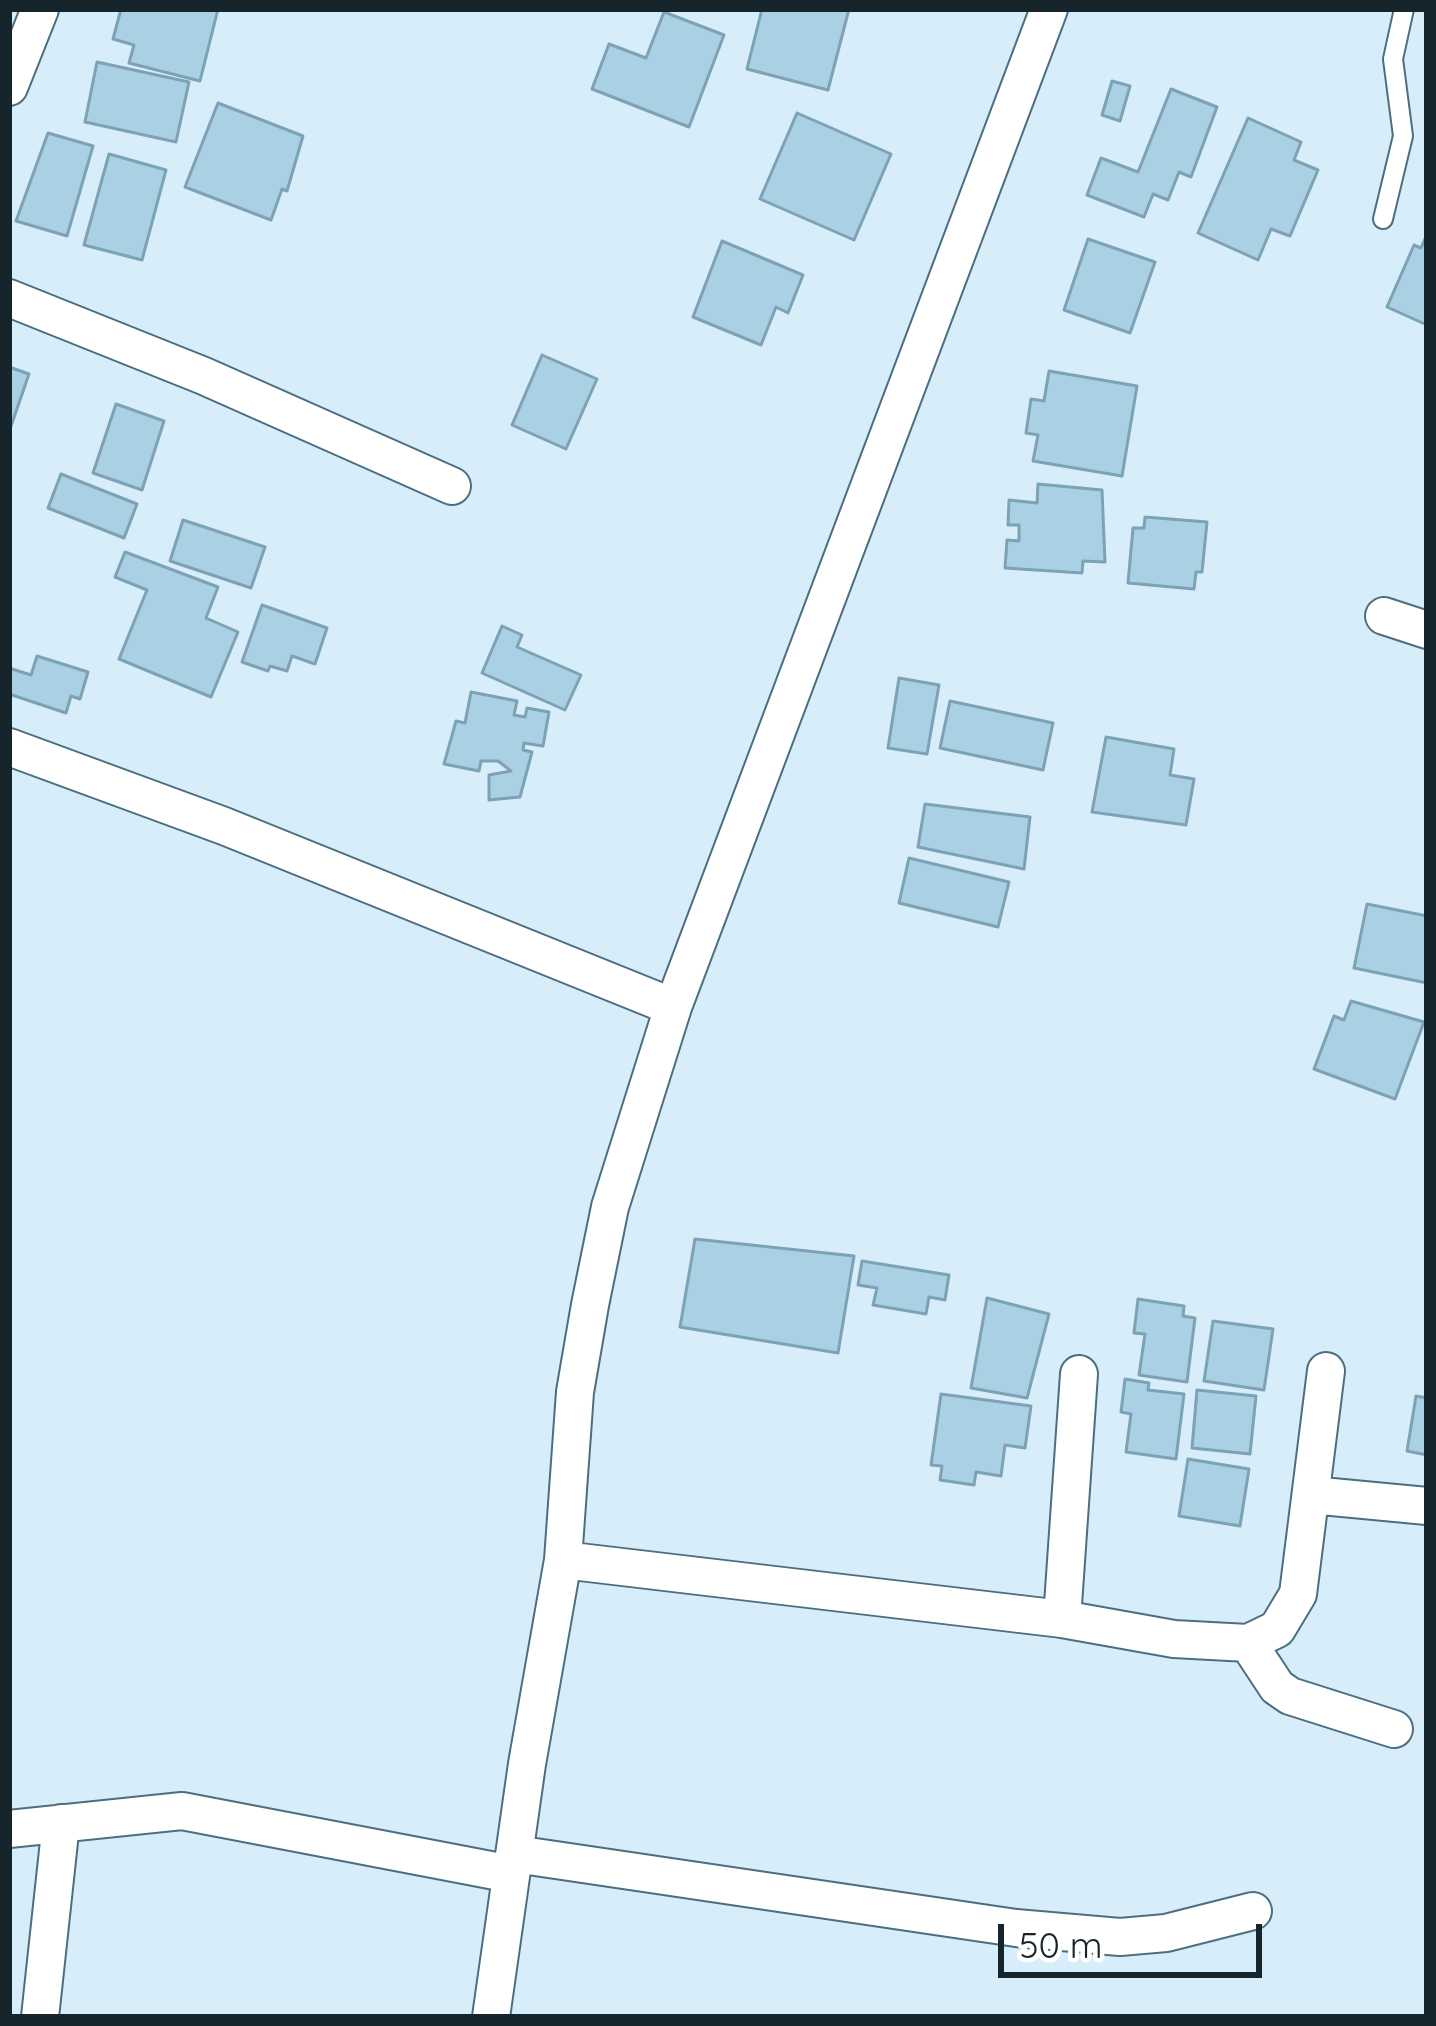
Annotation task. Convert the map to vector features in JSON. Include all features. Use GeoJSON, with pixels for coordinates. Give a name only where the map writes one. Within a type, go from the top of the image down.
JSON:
{"type":"FeatureCollection","features":[{"type":"Feature","properties":{"kind":"street"},"geometry":{"type":"LineString","coordinates":[[9,88],[40,9]]}},
{"type":"Feature","properties":{"kind":"street"},"geometry":{"type":"LineString","coordinates":[[491,2017],[563,1560],[575,1392],[610,1207],[673,1007],[1049,9]]}},
{"type":"Feature","properties":{"kind":"street"},"geometry":{"type":"LineString","coordinates":[[9,298],[204,376],[452,486]]}},
{"type":"Feature","properties":{"kind":"street"},"geometry":{"type":"LineString","coordinates":[[1384,616],[1427,630]]}},
{"type":"Feature","properties":{"kind":"street"},"geometry":{"type":"LineString","coordinates":[[9,747],[224,826],[673,1007]]}},
{"type":"Feature","properties":{"kind":"street"},"geometry":{"type":"LineString","coordinates":[[563,1560],[1062,1619],[1174,1639],[1248,1643],[1277,1629],[1298,1594],[1326,1371]]}},
{"type":"Feature","properties":{"kind":"street"},"geometry":{"type":"LineString","coordinates":[[1062,1619],[1078,1374]]}},
{"type":"Feature","properties":{"kind":"street"},"geometry":{"type":"LineString","coordinates":[[1311,1496],[1427,1506]]}},
{"type":"Feature","properties":{"kind":"street"},"geometry":{"type":"LineString","coordinates":[[1248,1643],[1277,1687],[1290,1696],[1394,1730]]}},
{"type":"Feature","properties":{"kind":"street"},"geometry":{"type":"LineString","coordinates":[[9,1829],[182,1811],[513,1864],[1120,1937],[1166,1933],[1253,1910]]}},
{"type":"Feature","properties":{"kind":"street"},"geometry":{"type":"LineString","coordinates":[[40,2017],[61,1822]]}},
{"type":"Feature","properties":{"kind":"lane"},"geometry":{"type":"LineString","coordinates":[[1383,219],[1403,136],[1394,59],[1404,9]]}},
{"type":"Feature","properties":{"kind":"building"},"geometry":{"type":"Polygon","coordinates":[[[121,9],[218,9],[200,81],[129,63],[134,45],[113,39],[121,9]]]}},
{"type":"Feature","properties":{"kind":"building"},"geometry":{"type":"Polygon","coordinates":[[[762,9],[849,9],[828,90],[747,69],[762,9]]]}},
{"type":"Feature","properties":{"kind":"building"},"geometry":{"type":"Polygon","coordinates":[[[664,12],[724,35],[689,127],[592,89],[609,44],[646,58],[664,12]]]}},
{"type":"Feature","properties":{"kind":"building"},"geometry":{"type":"Polygon","coordinates":[[[97,62],[189,82],[176,142],[85,122],[97,62]]]}},
{"type":"Feature","properties":{"kind":"building"},"geometry":{"type":"Polygon","coordinates":[[[1112,81],[1130,86],[1120,121],[1102,115],[1112,81]]]}},
{"type":"Feature","properties":{"kind":"building"},"geometry":{"type":"Polygon","coordinates":[[[1171,89],[1217,107],[1191,177],[1179,172],[1168,200],[1153,194],[1144,217],[1087,195],[1101,158],[1138,172],[1171,89]]]}},
{"type":"Feature","properties":{"kind":"building"},"geometry":{"type":"Polygon","coordinates":[[[218,103],[303,136],[287,191],[282,189],[271,220],[185,187],[218,103]]]}},
{"type":"Feature","properties":{"kind":"building"},"geometry":{"type":"Polygon","coordinates":[[[797,113],[891,154],[854,240],[760,199],[797,113]]]}},
{"type":"Feature","properties":{"kind":"building"},"geometry":{"type":"Polygon","coordinates":[[[1248,118],[1301,142],[1294,160],[1318,170],[1290,236],[1271,229],[1258,260],[1198,233],[1248,118]]]}},
{"type":"Feature","properties":{"kind":"building"},"geometry":{"type":"Polygon","coordinates":[[[48,133],[93,146],[67,236],[16,221],[48,133]]]}},
{"type":"Feature","properties":{"kind":"building"},"geometry":{"type":"Polygon","coordinates":[[[109,154],[166,170],[142,260],[84,245],[109,154]]]}},
{"type":"Feature","properties":{"kind":"building"},"geometry":{"type":"Polygon","coordinates":[[[1427,234],[1427,325],[1387,307],[1414,245],[1421,248],[1427,234]]]}},
{"type":"Feature","properties":{"kind":"building"},"geometry":{"type":"Polygon","coordinates":[[[1088,239],[1155,262],[1130,333],[1064,310],[1088,239]]]}},
{"type":"Feature","properties":{"kind":"building"},"geometry":{"type":"Polygon","coordinates":[[[722,241],[803,275],[788,313],[776,307],[761,345],[693,317],[722,241]]]}},
{"type":"Feature","properties":{"kind":"building"},"geometry":{"type":"Polygon","coordinates":[[[542,355],[597,379],[566,449],[512,425],[542,355]]]}},
{"type":"Feature","properties":{"kind":"building"},"geometry":{"type":"Polygon","coordinates":[[[9,367],[29,374],[9,432],[9,367]]]}},
{"type":"Feature","properties":{"kind":"building"},"geometry":{"type":"Polygon","coordinates":[[[1049,371],[1137,386],[1122,476],[1033,461],[1038,435],[1026,433],[1031,399],[1044,401],[1049,371]]]}},
{"type":"Feature","properties":{"kind":"building"},"geometry":{"type":"Polygon","coordinates":[[[116,404],[164,421],[142,490],[93,473],[116,404]]]}},
{"type":"Feature","properties":{"kind":"building"},"geometry":{"type":"Polygon","coordinates":[[[61,474],[137,504],[124,538],[48,508],[61,474]]]}},
{"type":"Feature","properties":{"kind":"building"},"geometry":{"type":"Polygon","coordinates":[[[1038,484],[1102,490],[1105,562],[1083,561],[1082,573],[1005,568],[1007,540],[1019,541],[1019,525],[1008,525],[1009,500],[1037,503],[1038,484]]]}},
{"type":"Feature","properties":{"kind":"building"},"geometry":{"type":"Polygon","coordinates":[[[1145,517],[1207,522],[1202,572],[1196,572],[1194,589],[1128,583],[1133,528],[1144,528],[1145,517]]]}},
{"type":"Feature","properties":{"kind":"building"},"geometry":{"type":"Polygon","coordinates":[[[183,520],[265,547],[251,588],[170,561],[183,520]]]}},
{"type":"Feature","properties":{"kind":"building"},"geometry":{"type":"Polygon","coordinates":[[[125,552],[218,587],[206,618],[238,632],[211,697],[119,659],[147,590],[115,577],[125,552]]]}},
{"type":"Feature","properties":{"kind":"building"},"geometry":{"type":"Polygon","coordinates":[[[262,605],[327,628],[315,664],[292,656],[287,671],[270,666],[268,671],[242,662],[262,605]]]}},
{"type":"Feature","properties":{"kind":"building"},"geometry":{"type":"Polygon","coordinates":[[[502,626],[522,635],[517,647],[581,675],[565,710],[482,673],[502,626]]]}},
{"type":"Feature","properties":{"kind":"building"},"geometry":{"type":"Polygon","coordinates":[[[37,656],[88,672],[80,699],[71,696],[66,713],[9,694],[9,668],[31,675],[37,656]]]}},
{"type":"Feature","properties":{"kind":"building"},"geometry":{"type":"Polygon","coordinates":[[[899,678],[939,685],[927,754],[888,748],[899,678]]]}},
{"type":"Feature","properties":{"kind":"building"},"geometry":{"type":"Polygon","coordinates":[[[471,692],[517,701],[514,715],[525,717],[527,708],[549,712],[543,746],[524,743],[523,750],[532,752],[520,797],[489,800],[489,775],[511,771],[498,761],[481,761],[479,771],[444,764],[456,721],[465,723],[471,692]]]}},
{"type":"Feature","properties":{"kind":"building"},"geometry":{"type":"Polygon","coordinates":[[[950,701],[1053,723],[1043,770],[940,748],[950,701]]]}},
{"type":"Feature","properties":{"kind":"building"},"geometry":{"type":"Polygon","coordinates":[[[1106,737],[1174,749],[1170,775],[1194,779],[1186,825],[1092,812],[1106,737]]]}},
{"type":"Feature","properties":{"kind":"building"},"geometry":{"type":"Polygon","coordinates":[[[925,804],[1030,817],[1024,869],[918,847],[925,804]]]}},
{"type":"Feature","properties":{"kind":"building"},"geometry":{"type":"Polygon","coordinates":[[[909,858],[1009,882],[998,927],[899,903],[909,858]]]}},
{"type":"Feature","properties":{"kind":"building"},"geometry":{"type":"Polygon","coordinates":[[[1367,904],[1427,916],[1427,983],[1354,968],[1367,904]]]}},
{"type":"Feature","properties":{"kind":"building"},"geometry":{"type":"Polygon","coordinates":[[[1351,1001],[1424,1022],[1395,1099],[1314,1069],[1334,1016],[1344,1020],[1351,1001]]]}},
{"type":"Feature","properties":{"kind":"building"},"geometry":{"type":"Polygon","coordinates":[[[695,1239],[854,1256],[838,1353],[680,1327],[695,1239]]]}},
{"type":"Feature","properties":{"kind":"building"},"geometry":{"type":"Polygon","coordinates":[[[862,1261],[949,1275],[945,1300],[929,1297],[926,1314],[873,1305],[877,1288],[858,1285],[862,1261]]]}},
{"type":"Feature","properties":{"kind":"building"},"geometry":{"type":"Polygon","coordinates":[[[987,1298],[1049,1314],[1027,1398],[971,1388],[987,1298]]]}},
{"type":"Feature","properties":{"kind":"building"},"geometry":{"type":"Polygon","coordinates":[[[1138,1299],[1184,1306],[1183,1316],[1195,1318],[1187,1382],[1139,1375],[1145,1334],[1134,1333],[1138,1299]]]}},
{"type":"Feature","properties":{"kind":"building"},"geometry":{"type":"Polygon","coordinates":[[[1213,1321],[1273,1329],[1264,1390],[1204,1381],[1213,1321]]]}},
{"type":"Feature","properties":{"kind":"building"},"geometry":{"type":"Polygon","coordinates":[[[1125,1379],[1149,1383],[1148,1390],[1184,1394],[1176,1459],[1126,1452],[1131,1414],[1121,1412],[1125,1379]]]}},
{"type":"Feature","properties":{"kind":"building"},"geometry":{"type":"Polygon","coordinates":[[[1197,1390],[1256,1396],[1250,1454],[1192,1448],[1197,1390]]]}},
{"type":"Feature","properties":{"kind":"building"},"geometry":{"type":"Polygon","coordinates":[[[941,1394],[1031,1406],[1025,1448],[1005,1445],[1001,1476],[976,1472],[974,1485],[940,1480],[942,1466],[931,1465],[941,1394]]]}},
{"type":"Feature","properties":{"kind":"building"},"geometry":{"type":"Polygon","coordinates":[[[1416,1396],[1427,1398],[1427,1455],[1407,1451],[1416,1396]]]}},
{"type":"Feature","properties":{"kind":"building"},"geometry":{"type":"Polygon","coordinates":[[[1188,1459],[1249,1469],[1240,1526],[1179,1516],[1188,1459]]]}}]}
